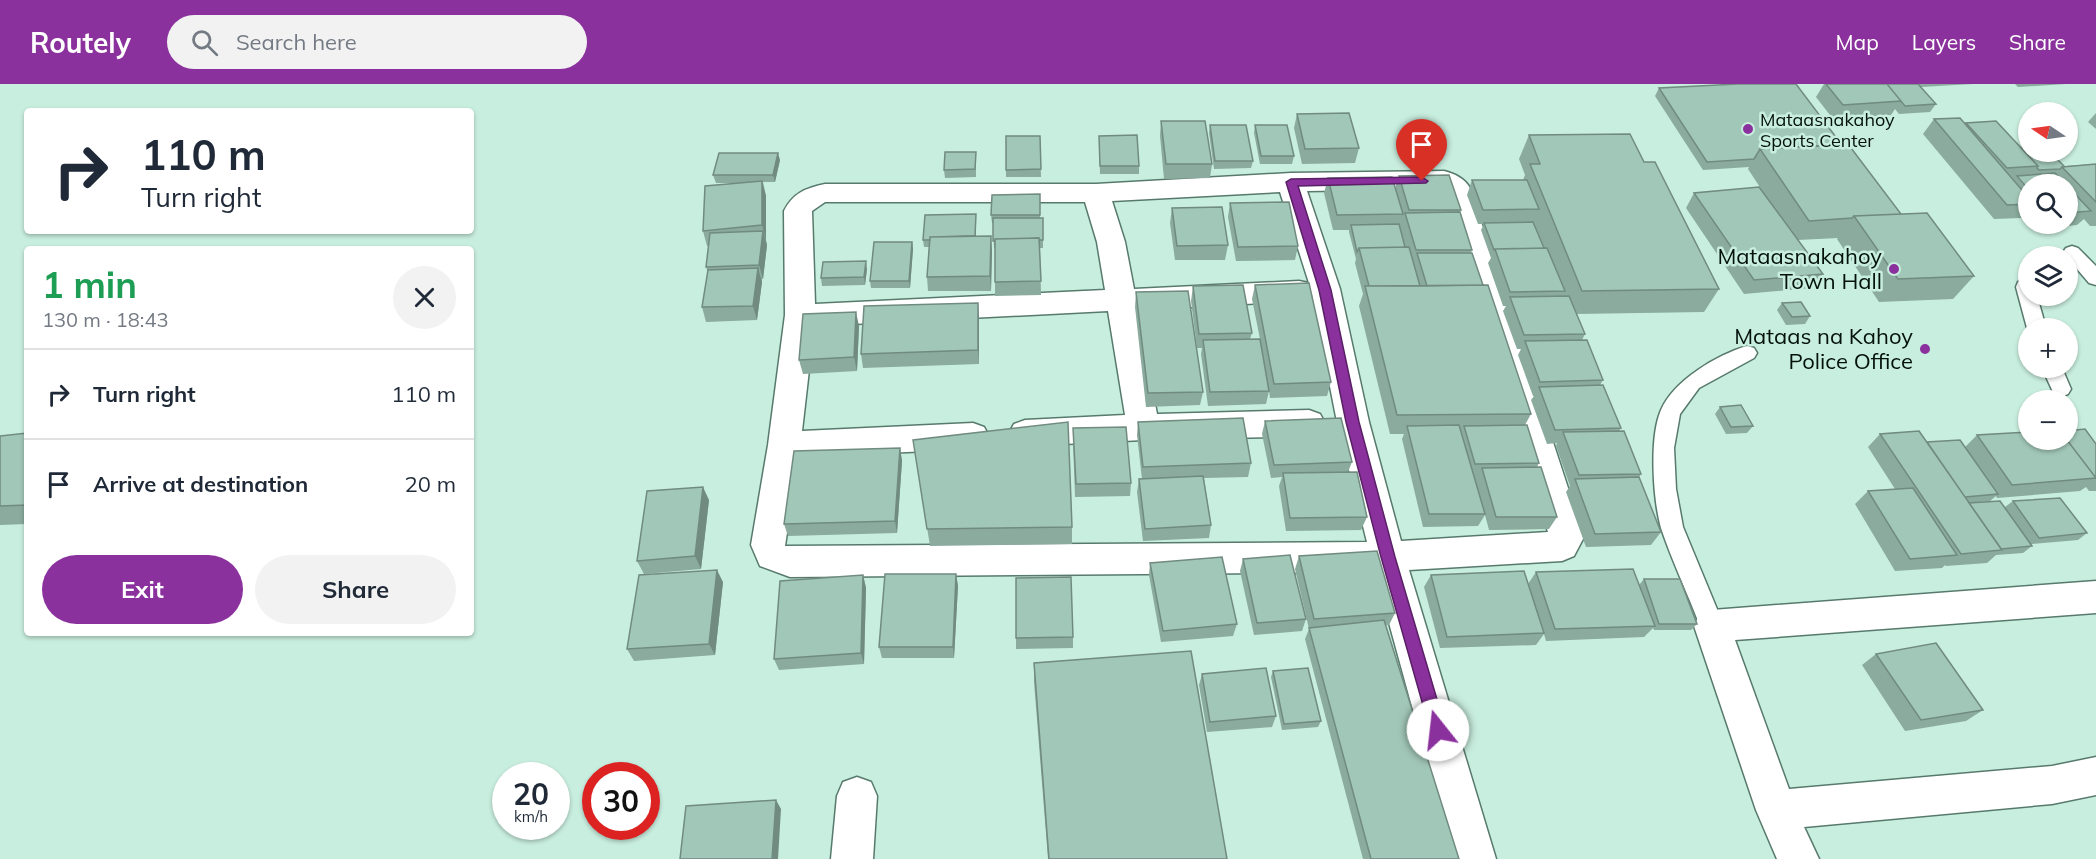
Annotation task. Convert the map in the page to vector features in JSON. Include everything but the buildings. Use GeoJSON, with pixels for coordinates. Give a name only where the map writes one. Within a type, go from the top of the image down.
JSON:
{"type":"FeatureCollection","features":[{"type":"Feature","properties":{"kind":"street"},"geometry":{"type":"LineString","coordinates":[[1444,180],[1455,186],[1567,537],[1564,545],[1388,557],[790,562],[772,556],[768,545],[784,445],[800,315],[798,211],[811,196],[825,193],[1096,194],[1291,182],[1444,180]]}},
{"type":"Feature","properties":{"kind":"street"},"geometry":{"type":"LineString","coordinates":[[1291,182],[1325,290],[1353,422],[1388,557],[1475,859]]}},
{"type":"Feature","properties":{"kind":"street"},"geometry":{"type":"LineString","coordinates":[[1096,194],[1111,242],[1143,427]]}},
{"type":"Feature","properties":{"kind":"street"},"geometry":{"type":"LineString","coordinates":[[800,315],[1325,290]]}},
{"type":"Feature","properties":{"kind":"street"},"geometry":{"type":"LineString","coordinates":[[784,445],[1143,427],[1353,422]]}},
{"type":"Feature","properties":{"kind":"street"},"geometry":{"type":"LineString","coordinates":[[1798,859],[1776,810],[1712,626],[2096,597]]}},
{"type":"Feature","properties":{"kind":"street"},"geometry":{"type":"LineString","coordinates":[[1776,810],[2052,785],[2096,776]]}},
{"type":"Feature","properties":{"kind":"street"},"geometry":{"type":"LineString","coordinates":[[852,859],[857,796]]}},
{"type":"Feature","properties":{"kind":"lane"},"geometry":{"type":"LineString","coordinates":[[2096,251],[2072,252],[2096,278]]}},
{"type":"Feature","properties":{"kind":"lane"},"geometry":{"type":"LineString","coordinates":[[1712,626],[1672,527],[1665,489],[1664,448],[1670,412],[1692,383],[1746,353]]}},
{"type":"Feature","properties":{"kind":"lane"},"geometry":{"type":"LineString","coordinates":[[2056,378],[2061,389]]}},
{"type":"Feature","properties":{"kind":"place","name":"Mataasnakahoy Sports Center"},"geometry":{"type":"Point","coordinates":[1748,129]}},
{"type":"Feature","properties":{"kind":"place","name":"Mataasnakahoy Town Hall"},"geometry":{"type":"Point","coordinates":[1894,269]}},
{"type":"Feature","properties":{"kind":"place","name":"Mataas na Kahoy Police Office"},"geometry":{"type":"Point","coordinates":[1925,349]}},
{"type":"Feature","properties":{"kind":"route"},"geometry":{"type":"LineString","coordinates":[[1422,181],[1291,182],[1325,290],[1353,422],[1388,557],[1438,730]]}}]}
